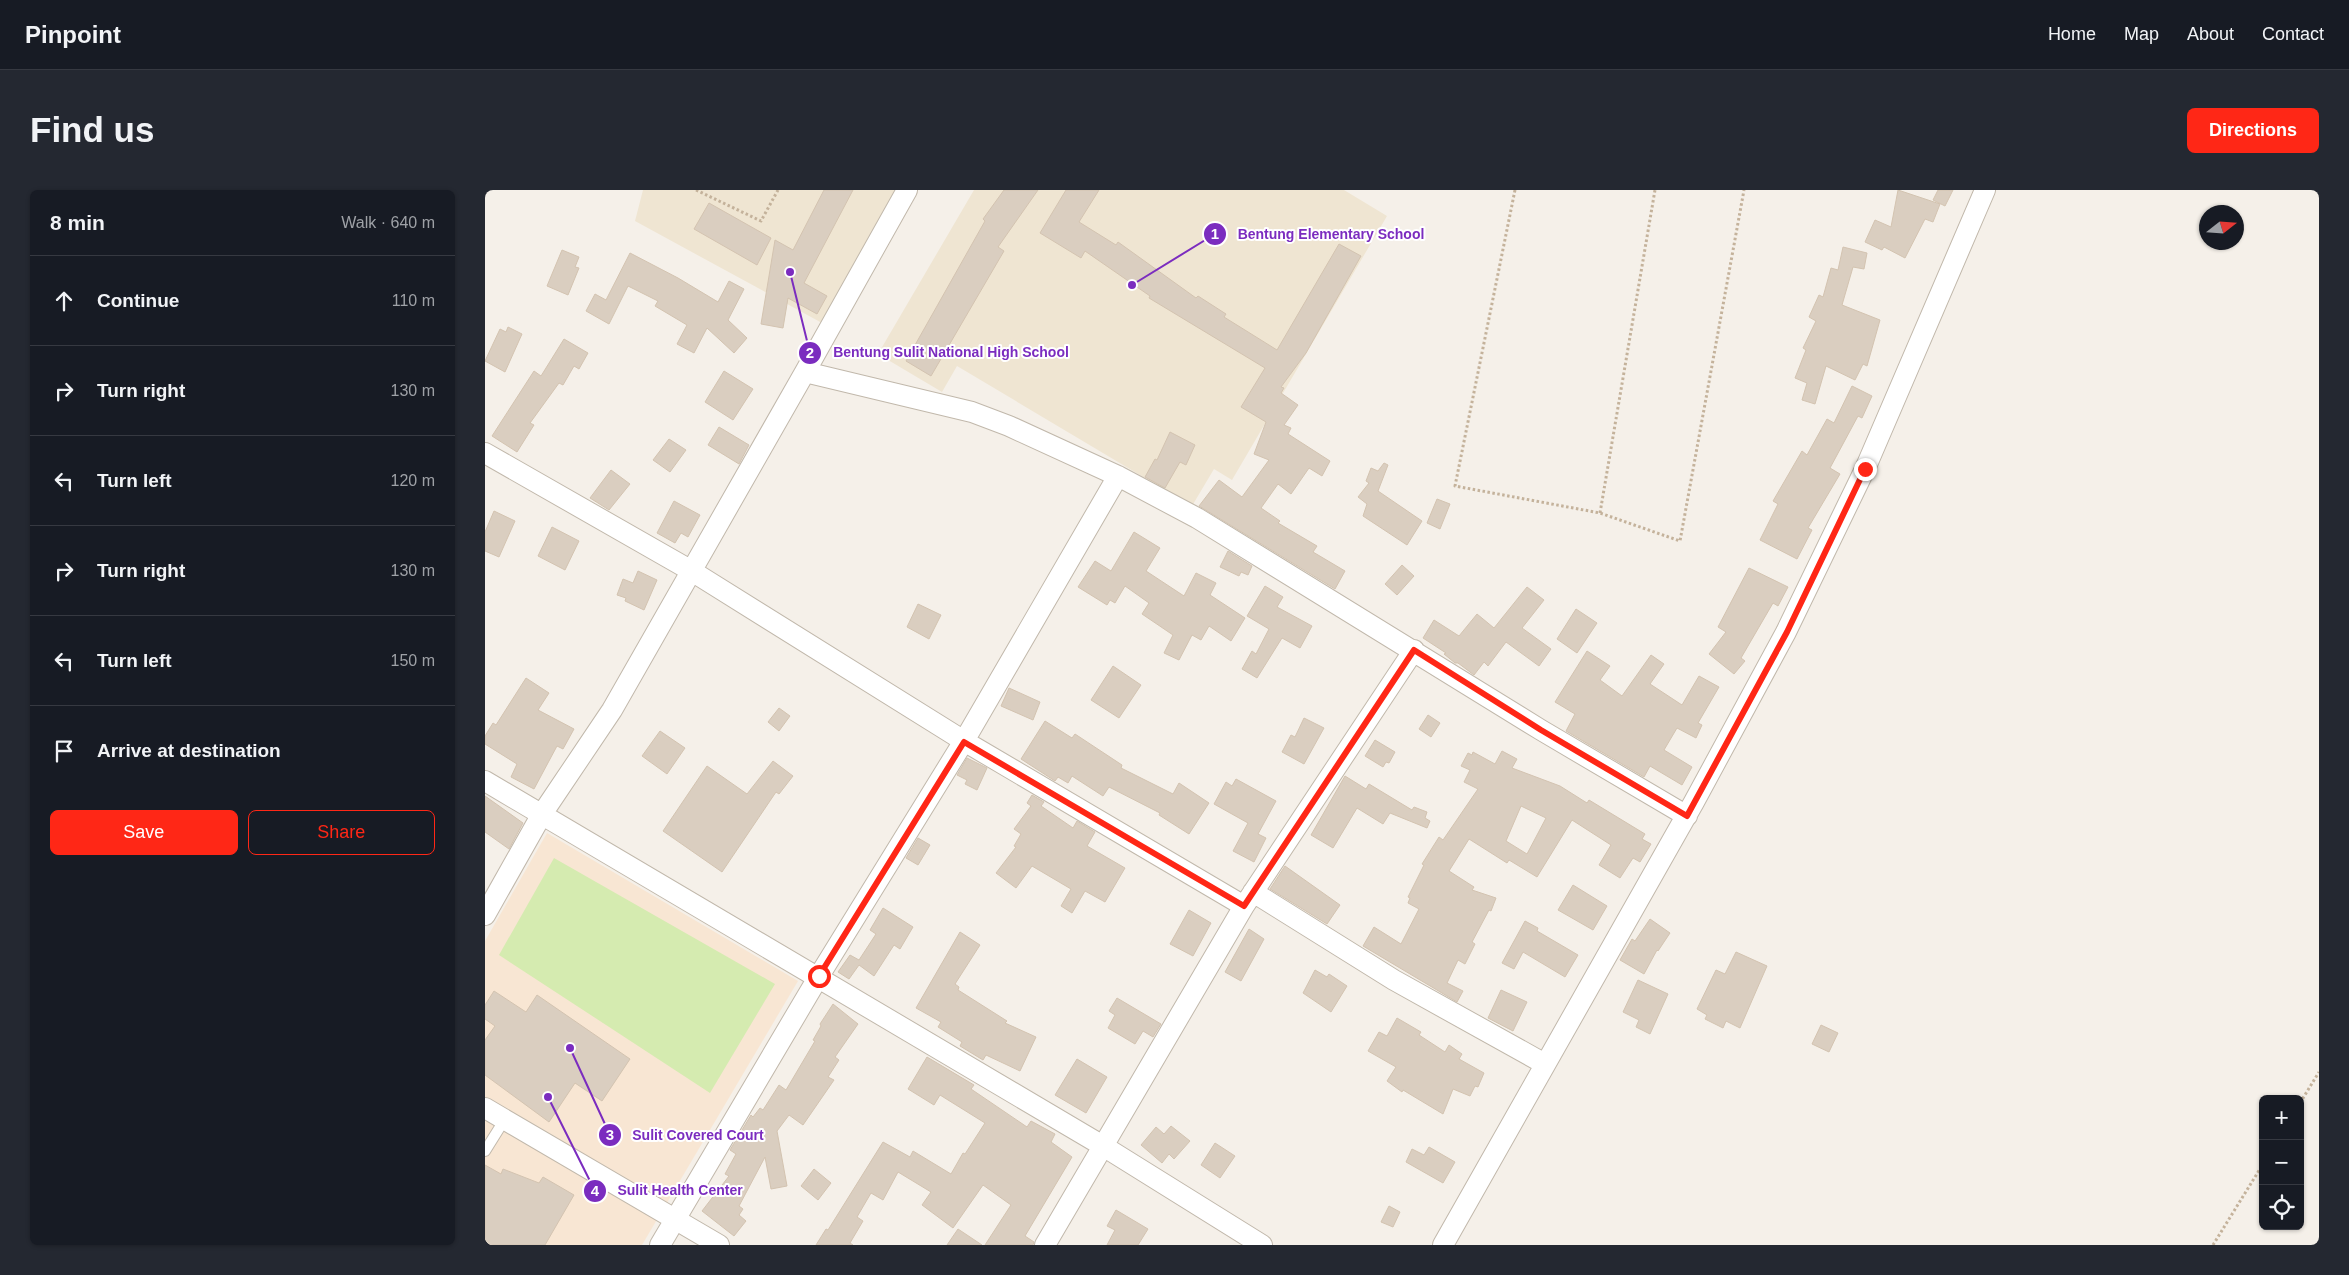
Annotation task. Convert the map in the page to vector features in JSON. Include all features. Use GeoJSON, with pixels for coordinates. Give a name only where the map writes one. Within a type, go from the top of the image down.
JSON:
{"type":"FeatureCollection","features":[{"type":"Feature","properties":{"kind":"street"},"geometry":{"type":"LineString","coordinates":[[485,915],[542,814],[612,710],[907,190]]}},
{"type":"Feature","properties":{"kind":"street"},"geometry":{"type":"LineString","coordinates":[[1443,1245],[1687,816],[1787,632],[1865,469],[1985,190]]}},
{"type":"Feature","properties":{"kind":"street"},"geometry":{"type":"LineString","coordinates":[[805,372],[972,412],[1009,426],[1118,476],[1197,518],[1541,730],[1687,816]]}},
{"type":"Feature","properties":{"kind":"street"},"geometry":{"type":"LineString","coordinates":[[485,453],[690,570],[964,742],[1545,1064]]}},
{"type":"Feature","properties":{"kind":"street"},"geometry":{"type":"LineString","coordinates":[[660,1245],[819,976],[964,742],[1118,476]]}},
{"type":"Feature","properties":{"kind":"street"},"geometry":{"type":"LineString","coordinates":[[1045,1245],[1249,899],[1414,650]]}},
{"type":"Feature","properties":{"kind":"street"},"geometry":{"type":"LineString","coordinates":[[485,781],[819,976],[1103,1146],[1262,1245]]}},
{"type":"Feature","properties":{"kind":"street"},"geometry":{"type":"LineString","coordinates":[[485,1108],[719,1245]]}},
{"type":"Feature","properties":{"kind":"lane"},"geometry":{"type":"LineString","coordinates":[[485,1151],[505,1119]]}},
{"type":"Feature","properties":{"kind":"path"},"geometry":{"type":"LineString","coordinates":[[695,190],[761,221],[778,190]]}},
{"type":"Feature","properties":{"kind":"path"},"geometry":{"type":"LineString","coordinates":[[1515,190],[1455,486],[1600,512],[1680,541],[1744,190]]}},
{"type":"Feature","properties":{"kind":"path"},"geometry":{"type":"LineString","coordinates":[[1600,512],[1655,190]]}},
{"type":"Feature","properties":{"kind":"path"},"geometry":{"type":"LineString","coordinates":[[2304,1096],[2319,1072]]}},
{"type":"Feature","properties":{"kind":"path"},"geometry":{"type":"LineString","coordinates":[[2213,1245],[2259,1170]]}},
{"type":"Feature","properties":{"kind":"shaded area"},"geometry":{"type":"Polygon","coordinates":[[[643,190],[902,190],[822,323],[635,221],[643,190]]]}},
{"type":"Feature","properties":{"kind":"shaded area"},"geometry":{"type":"Polygon","coordinates":[[[974,190],[1344,190],[1387,216],[1232,480],[1214,469],[1192,506],[957,366],[942,392],[878,354],[974,190]]]}},
{"type":"Feature","properties":{"kind":"shaded area"},"geometry":{"type":"Polygon","coordinates":[[[547,833],[798,981],[642,1245],[485,1245],[485,941],[547,833]]]}},
{"type":"Feature","properties":{"kind":"green space"},"geometry":{"type":"Polygon","coordinates":[[[554,858],[775,984],[710,1093],[499,955],[554,858]]]}},
{"type":"Feature","properties":{"kind":"building"},"geometry":{"type":"Polygon","coordinates":[[[824,190],[853,190],[804,283],[827,296],[817,314],[788,298],[783,328],[761,324],[775,240],[793,250],[824,190]]]}},
{"type":"Feature","properties":{"kind":"building"},"geometry":{"type":"Polygon","coordinates":[[[1004,190],[1038,190],[998,247],[1004,251],[931,376],[906,361],[985,221],[983,219],[1004,190]]]}},
{"type":"Feature","properties":{"kind":"building"},"geometry":{"type":"Polygon","coordinates":[[[1066,190],[1099,190],[1079,222],[1116,245],[1118,242],[1196,298],[1198,296],[1226,314],[1224,317],[1277,350],[1339,244],[1361,256],[1306,353],[1281,387],[1284,388],[1281,393],[1298,405],[1284,425],[1291,428],[1288,434],[1330,461],[1322,476],[1309,468],[1291,494],[1278,484],[1261,508],[1280,521],[1278,523],[1317,546],[1313,552],[1345,571],[1335,589],[1199,506],[1219,480],[1242,497],[1269,460],[1254,454],[1266,422],[1241,407],[1265,368],[1149,298],[1150,296],[1085,251],[1081,258],[1040,233],[1066,190]]]}},
{"type":"Feature","properties":{"kind":"building"},"geometry":{"type":"Polygon","coordinates":[[[1898,190],[1940,204],[1933,222],[1925,219],[1905,258],[1884,247],[1882,250],[1865,242],[1875,220],[1891,227],[1898,190]]]}},
{"type":"Feature","properties":{"kind":"building"},"geometry":{"type":"Polygon","coordinates":[[[1938,190],[1953,190],[1945,206],[1933,200],[1938,190]]]}},
{"type":"Feature","properties":{"kind":"building"},"geometry":{"type":"Polygon","coordinates":[[[709,203],[771,238],[757,265],[694,229],[709,203]]]}},
{"type":"Feature","properties":{"kind":"building"},"geometry":{"type":"Polygon","coordinates":[[[1843,247],[1867,253],[1864,269],[1853,267],[1842,305],[1880,320],[1867,366],[1863,364],[1855,380],[1826,366],[1815,404],[1802,400],[1807,383],[1795,378],[1806,350],[1803,348],[1816,321],[1809,317],[1819,295],[1823,297],[1831,268],[1838,270],[1843,247]]]}},
{"type":"Feature","properties":{"kind":"building"},"geometry":{"type":"Polygon","coordinates":[[[562,250],[579,257],[575,267],[579,268],[568,295],[547,286],[562,250]]]}},
{"type":"Feature","properties":{"kind":"building"},"geometry":{"type":"Polygon","coordinates":[[[630,253],[678,278],[718,302],[729,281],[744,289],[728,320],[747,338],[734,353],[707,328],[694,353],[677,344],[687,325],[655,306],[658,301],[628,286],[609,324],[586,311],[595,294],[606,300],[630,253]]]}},
{"type":"Feature","properties":{"kind":"building"},"geometry":{"type":"Polygon","coordinates":[[[508,327],[522,334],[505,372],[485,361],[500,329],[506,332],[508,327]]]}},
{"type":"Feature","properties":{"kind":"building"},"geometry":{"type":"Polygon","coordinates":[[[564,339],[588,353],[579,369],[574,366],[563,385],[559,383],[530,423],[534,425],[517,452],[492,436],[534,371],[541,376],[564,339]]]}},
{"type":"Feature","properties":{"kind":"building"},"geometry":{"type":"Polygon","coordinates":[[[724,371],[753,389],[733,420],[705,402],[724,371]]]}},
{"type":"Feature","properties":{"kind":"building"},"geometry":{"type":"Polygon","coordinates":[[[1852,386],[1872,396],[1862,418],[1858,416],[1830,468],[1840,474],[1808,528],[1812,530],[1797,559],[1760,540],[1778,504],[1773,501],[1802,451],[1807,455],[1827,419],[1834,423],[1852,386]]]}},
{"type":"Feature","properties":{"kind":"building"},"geometry":{"type":"Polygon","coordinates":[[[719,427],[749,445],[739,464],[708,445],[719,427]]]}},
{"type":"Feature","properties":{"kind":"building"},"geometry":{"type":"Polygon","coordinates":[[[1170,432],[1195,445],[1186,465],[1180,462],[1165,488],[1145,477],[1155,459],[1157,460],[1170,432]]]}},
{"type":"Feature","properties":{"kind":"building"},"geometry":{"type":"Polygon","coordinates":[[[669,439],[686,450],[670,472],[653,460],[669,439]]]}},
{"type":"Feature","properties":{"kind":"building"},"geometry":{"type":"Polygon","coordinates":[[[1384,463],[1388,465],[1378,491],[1422,521],[1407,545],[1363,516],[1367,504],[1358,497],[1369,483],[1366,481],[1371,468],[1378,471],[1384,463]]]}},
{"type":"Feature","properties":{"kind":"building"},"geometry":{"type":"Polygon","coordinates":[[[611,470],[630,484],[609,510],[590,498],[611,470]]]}},
{"type":"Feature","properties":{"kind":"building"},"geometry":{"type":"Polygon","coordinates":[[[1437,499],[1450,504],[1440,529],[1427,523],[1437,499]]]}},
{"type":"Feature","properties":{"kind":"building"},"geometry":{"type":"Polygon","coordinates":[[[674,501],[700,515],[688,537],[681,533],[675,543],[657,533],[674,501]]]}},
{"type":"Feature","properties":{"kind":"building"},"geometry":{"type":"Polygon","coordinates":[[[494,511],[515,521],[499,557],[485,551],[485,532],[494,511]]]}},
{"type":"Feature","properties":{"kind":"building"},"geometry":{"type":"Polygon","coordinates":[[[552,527],[579,541],[565,570],[538,556],[552,527]]]}},
{"type":"Feature","properties":{"kind":"building"},"geometry":{"type":"Polygon","coordinates":[[[1134,532],[1160,548],[1146,571],[1184,596],[1196,573],[1216,583],[1210,595],[1245,618],[1231,641],[1209,626],[1201,640],[1192,635],[1179,660],[1164,653],[1173,635],[1142,614],[1149,603],[1125,586],[1115,603],[1110,600],[1107,605],[1078,587],[1095,561],[1111,571],[1134,532]]]}},
{"type":"Feature","properties":{"kind":"building"},"geometry":{"type":"Polygon","coordinates":[[[1228,551],[1252,566],[1248,575],[1241,572],[1239,576],[1220,567],[1228,551]]]}},
{"type":"Feature","properties":{"kind":"building"},"geometry":{"type":"Polygon","coordinates":[[[1402,565],[1414,576],[1397,595],[1385,584],[1402,565]]]}},
{"type":"Feature","properties":{"kind":"building"},"geometry":{"type":"Polygon","coordinates":[[[1749,568],[1788,587],[1778,606],[1773,603],[1741,658],[1745,661],[1734,674],[1709,654],[1726,632],[1718,627],[1749,568]]]}},
{"type":"Feature","properties":{"kind":"building"},"geometry":{"type":"Polygon","coordinates":[[[638,571],[657,580],[644,610],[625,601],[626,598],[617,595],[623,579],[633,583],[638,571]]]}},
{"type":"Feature","properties":{"kind":"building"},"geometry":{"type":"Polygon","coordinates":[[[1265,586],[1283,597],[1277,607],[1312,626],[1300,648],[1282,638],[1257,678],[1242,669],[1252,651],[1256,654],[1269,629],[1247,616],[1265,586]]]}},
{"type":"Feature","properties":{"kind":"building"},"geometry":{"type":"Polygon","coordinates":[[[1527,587],[1544,600],[1522,628],[1551,649],[1539,666],[1506,642],[1488,666],[1484,662],[1474,675],[1423,638],[1434,620],[1459,636],[1477,614],[1494,628],[1527,587]]]}},
{"type":"Feature","properties":{"kind":"building"},"geometry":{"type":"Polygon","coordinates":[[[918,604],[941,615],[929,639],[907,627],[918,604]]]}},
{"type":"Feature","properties":{"kind":"building"},"geometry":{"type":"Polygon","coordinates":[[[1576,609],[1597,623],[1577,653],[1557,639],[1576,609]]]}},
{"type":"Feature","properties":{"kind":"building"},"geometry":{"type":"Polygon","coordinates":[[[1587,651],[1610,666],[1600,680],[1622,696],[1651,655],[1664,664],[1650,684],[1682,705],[1699,676],[1719,687],[1698,723],[1702,725],[1696,738],[1677,728],[1664,750],[1692,767],[1682,785],[1650,766],[1644,777],[1566,731],[1575,714],[1555,702],[1587,651]]]}},
{"type":"Feature","properties":{"kind":"building"},"geometry":{"type":"Polygon","coordinates":[[[1113,666],[1141,685],[1119,718],[1091,700],[1113,666]]]}},
{"type":"Feature","properties":{"kind":"building"},"geometry":{"type":"Polygon","coordinates":[[[526,678],[549,693],[538,710],[574,729],[563,749],[557,746],[534,789],[511,777],[517,764],[485,744],[485,736],[493,723],[496,725],[526,678]]]}},
{"type":"Feature","properties":{"kind":"building"},"geometry":{"type":"Polygon","coordinates":[[[1009,688],[1040,702],[1033,720],[1001,706],[1009,688]]]}},
{"type":"Feature","properties":{"kind":"building"},"geometry":{"type":"Polygon","coordinates":[[[779,708],[790,716],[779,731],[768,722],[779,708]]]}},
{"type":"Feature","properties":{"kind":"building"},"geometry":{"type":"Polygon","coordinates":[[[1428,715],[1440,723],[1431,737],[1419,729],[1428,715]]]}},
{"type":"Feature","properties":{"kind":"building"},"geometry":{"type":"Polygon","coordinates":[[[1304,718],[1324,728],[1304,764],[1282,752],[1291,735],[1295,737],[1304,718]]]}},
{"type":"Feature","properties":{"kind":"building"},"geometry":{"type":"Polygon","coordinates":[[[1045,721],[1072,738],[1075,734],[1122,765],[1121,768],[1173,794],[1179,783],[1209,803],[1189,834],[1159,815],[1160,813],[1109,787],[1103,796],[1072,776],[1068,783],[1058,777],[1055,781],[1021,759],[1045,721]]]}},
{"type":"Feature","properties":{"kind":"building"},"geometry":{"type":"Polygon","coordinates":[[[660,731],[685,748],[667,774],[642,756],[660,731]]]}},
{"type":"Feature","properties":{"kind":"building"},"geometry":{"type":"Polygon","coordinates":[[[1375,740],[1395,752],[1389,763],[1386,762],[1383,767],[1365,756],[1375,740]]]}},
{"type":"Feature","properties":{"kind":"building"},"geometry":{"type":"Polygon","coordinates":[[[1502,751],[1517,759],[1512,768],[1560,786],[1587,803],[1589,800],[1645,834],[1642,839],[1651,844],[1640,862],[1633,858],[1620,878],[1599,865],[1611,845],[1572,820],[1537,877],[1509,860],[1507,863],[1469,839],[1449,871],[1474,887],[1472,890],[1496,898],[1491,911],[1489,910],[1472,942],[1475,944],[1465,964],[1458,960],[1447,983],[1463,991],[1457,1002],[1363,946],[1374,927],[1401,944],[1419,909],[1408,903],[1410,898],[1408,897],[1424,865],[1422,864],[1439,837],[1443,840],[1478,789],[1464,782],[1470,770],[1461,766],[1468,753],[1472,755],[1473,752],[1495,764],[1502,751]],[[1521,806],[1506,841],[1527,854],[1546,818],[1521,806]]]}},
{"type":"Feature","properties":{"kind":"building"},"geometry":{"type":"Polygon","coordinates":[[[967,758],[987,768],[977,790],[965,784],[967,780],[957,775],[967,758]]]}},
{"type":"Feature","properties":{"kind":"building"},"geometry":{"type":"Polygon","coordinates":[[[773,761],[793,776],[779,794],[776,792],[722,872],[663,831],[707,766],[747,794],[773,761]]]}},
{"type":"Feature","properties":{"kind":"building"},"geometry":{"type":"Polygon","coordinates":[[[1345,776],[1366,789],[1369,784],[1412,810],[1414,807],[1427,812],[1425,818],[1430,821],[1427,828],[1390,813],[1383,824],[1357,808],[1333,848],[1311,835],[1345,776]]]}},
{"type":"Feature","properties":{"kind":"building"},"geometry":{"type":"Polygon","coordinates":[[[1236,779],[1276,801],[1258,834],[1266,838],[1254,862],[1233,851],[1248,823],[1214,804],[1226,782],[1232,786],[1236,779]]]}},
{"type":"Feature","properties":{"kind":"building"},"geometry":{"type":"Polygon","coordinates":[[[1032,795],[1044,802],[1041,806],[1073,828],[1077,821],[1095,832],[1087,846],[1125,868],[1105,902],[1085,891],[1072,913],[1061,906],[1071,889],[1032,866],[1016,888],[996,873],[1016,847],[1014,846],[1021,834],[1014,829],[1031,806],[1027,803],[1032,795]]]}},
{"type":"Feature","properties":{"kind":"building"},"geometry":{"type":"Polygon","coordinates":[[[485,796],[523,823],[509,849],[485,832],[485,796]]]}},
{"type":"Feature","properties":{"kind":"building"},"geometry":{"type":"Polygon","coordinates":[[[918,838],[930,845],[918,865],[906,858],[918,838]]]}},
{"type":"Feature","properties":{"kind":"building"},"geometry":{"type":"Polygon","coordinates":[[[1285,866],[1340,905],[1327,924],[1270,889],[1285,866]]]}},
{"type":"Feature","properties":{"kind":"building"},"geometry":{"type":"Polygon","coordinates":[[[1573,885],[1607,906],[1593,930],[1558,910],[1573,885]]]}},
{"type":"Feature","properties":{"kind":"building"},"geometry":{"type":"Polygon","coordinates":[[[883,908],[913,927],[900,949],[894,945],[874,976],[859,965],[849,979],[838,972],[850,955],[859,960],[876,934],[870,930],[883,908]]]}},
{"type":"Feature","properties":{"kind":"building"},"geometry":{"type":"Polygon","coordinates":[[[1189,910],[1211,923],[1193,956],[1170,944],[1189,910]]]}},
{"type":"Feature","properties":{"kind":"building"},"geometry":{"type":"Polygon","coordinates":[[[1650,919],[1670,933],[1657,950],[1644,974],[1620,960],[1632,939],[1635,941],[1650,919]]]}},
{"type":"Feature","properties":{"kind":"building"},"geometry":{"type":"Polygon","coordinates":[[[1525,921],[1538,928],[1537,931],[1578,955],[1565,977],[1523,952],[1514,969],[1502,963],[1525,921]]]}},
{"type":"Feature","properties":{"kind":"building"},"geometry":{"type":"Polygon","coordinates":[[[1249,929],[1264,939],[1241,981],[1225,972],[1249,929]]]}},
{"type":"Feature","properties":{"kind":"building"},"geometry":{"type":"Polygon","coordinates":[[[960,932],[980,945],[955,984],[959,987],[958,990],[1007,1021],[1005,1023],[1036,1037],[1020,1071],[986,1055],[983,1060],[960,1046],[962,1042],[938,1027],[941,1022],[916,1008],[960,932]]]}},
{"type":"Feature","properties":{"kind":"building"},"geometry":{"type":"Polygon","coordinates":[[[1736,952],[1767,966],[1740,1028],[1726,1021],[1723,1028],[1705,1019],[1707,1015],[1697,1009],[1716,970],[1725,974],[1736,952]]]}},
{"type":"Feature","properties":{"kind":"building"},"geometry":{"type":"Polygon","coordinates":[[[1315,970],[1327,977],[1329,974],[1347,986],[1331,1012],[1303,993],[1315,970]]]}},
{"type":"Feature","properties":{"kind":"building"},"geometry":{"type":"Polygon","coordinates":[[[1638,980],[1668,994],[1650,1034],[1636,1027],[1639,1020],[1623,1012],[1638,980]]]}},
{"type":"Feature","properties":{"kind":"building"},"geometry":{"type":"Polygon","coordinates":[[[1501,990],[1527,1002],[1513,1031],[1488,1018],[1501,990]]]}},
{"type":"Feature","properties":{"kind":"building"},"geometry":{"type":"Polygon","coordinates":[[[494,991],[526,1012],[537,995],[630,1059],[602,1101],[575,1083],[549,1122],[485,1075],[485,1040],[495,1026],[485,1019],[485,1005],[494,991]]]}},
{"type":"Feature","properties":{"kind":"building"},"geometry":{"type":"Polygon","coordinates":[[[1117,998],[1161,1024],[1153,1037],[1143,1031],[1135,1044],[1108,1028],[1115,1015],[1109,1011],[1117,998]]]}},
{"type":"Feature","properties":{"kind":"building"},"geometry":{"type":"Polygon","coordinates":[[[833,1004],[858,1024],[835,1057],[839,1060],[828,1077],[834,1080],[803,1125],[789,1115],[777,1131],[787,1186],[771,1189],[765,1157],[739,1206],[743,1209],[739,1215],[746,1221],[734,1236],[702,1211],[729,1176],[725,1174],[736,1154],[730,1150],[751,1115],[753,1117],[760,1108],[763,1110],[779,1085],[786,1090],[815,1041],[813,1040],[821,1026],[820,1024],[833,1004]]]}},
{"type":"Feature","properties":{"kind":"building"},"geometry":{"type":"Polygon","coordinates":[[[1397,1018],[1421,1032],[1419,1035],[1445,1052],[1449,1045],[1462,1054],[1459,1059],[1484,1073],[1478,1087],[1475,1086],[1470,1096],[1453,1089],[1443,1114],[1403,1090],[1402,1092],[1387,1081],[1396,1067],[1368,1051],[1379,1032],[1387,1036],[1397,1018]]]}},
{"type":"Feature","properties":{"kind":"building"},"geometry":{"type":"Polygon","coordinates":[[[1821,1025],[1838,1033],[1829,1052],[1812,1044],[1821,1025]]]}},
{"type":"Feature","properties":{"kind":"building"},"geometry":{"type":"Polygon","coordinates":[[[927,1057],[974,1085],[971,1089],[1027,1127],[1031,1121],[1055,1134],[1051,1142],[1072,1157],[1025,1236],[1034,1242],[1033,1245],[985,1245],[1011,1205],[983,1185],[953,1228],[922,1205],[931,1192],[898,1172],[883,1200],[871,1193],[857,1217],[863,1221],[850,1243],[853,1245],[816,1245],[826,1229],[828,1230],[883,1142],[910,1157],[913,1151],[951,1174],[963,1153],[965,1154],[985,1123],[940,1095],[934,1105],[908,1089],[927,1057]]]}},
{"type":"Feature","properties":{"kind":"building"},"geometry":{"type":"Polygon","coordinates":[[[1077,1059],[1107,1077],[1086,1113],[1055,1095],[1077,1059]]]}},
{"type":"Feature","properties":{"kind":"building"},"geometry":{"type":"Polygon","coordinates":[[[1171,1126],[1190,1141],[1174,1159],[1169,1154],[1162,1163],[1141,1145],[1156,1127],[1164,1134],[1171,1126]]]}},
{"type":"Feature","properties":{"kind":"building"},"geometry":{"type":"Polygon","coordinates":[[[1215,1143],[1235,1156],[1220,1178],[1201,1165],[1215,1143]]]}},
{"type":"Feature","properties":{"kind":"building"},"geometry":{"type":"Polygon","coordinates":[[[1429,1147],[1455,1162],[1443,1183],[1406,1162],[1412,1149],[1424,1155],[1429,1147]]]}},
{"type":"Feature","properties":{"kind":"building"},"geometry":{"type":"Polygon","coordinates":[[[485,1165],[501,1174],[503,1169],[539,1183],[543,1177],[574,1195],[545,1245],[485,1245],[485,1165]]]}},
{"type":"Feature","properties":{"kind":"building"},"geometry":{"type":"Polygon","coordinates":[[[814,1169],[831,1183],[818,1200],[801,1186],[814,1169]]]}},
{"type":"Feature","properties":{"kind":"building"},"geometry":{"type":"Polygon","coordinates":[[[1389,1206],[1400,1212],[1393,1227],[1381,1222],[1389,1206]]]}},
{"type":"Feature","properties":{"kind":"building"},"geometry":{"type":"Polygon","coordinates":[[[1116,1210],[1148,1229],[1138,1245],[1107,1245],[1115,1230],[1107,1226],[1116,1210]]]}},
{"type":"Feature","properties":{"kind":"building"},"geometry":{"type":"Polygon","coordinates":[[[958,1229],[982,1245],[947,1245],[958,1229]]]}},
{"type":"Feature","properties":{"kind":"place","name":"Bentung Sulit National High School"},"geometry":{"type":"Point","coordinates":[790,272]}},
{"type":"Feature","properties":{"kind":"place","name":"Bentung Elementary School"},"geometry":{"type":"Point","coordinates":[1132,285]}},
{"type":"Feature","properties":{"kind":"place","name":"Sulit Covered Court"},"geometry":{"type":"Point","coordinates":[570,1048]}},
{"type":"Feature","properties":{"kind":"place","name":"Sulit Health Center"},"geometry":{"type":"Point","coordinates":[548,1097]}},
{"type":"Feature","properties":{"kind":"route"},"geometry":{"type":"LineString","coordinates":[[819,976],[964,742],[1049,790],[1244,906],[1414,650],[1541,730],[1687,816],[1787,632],[1865,469]]}}]}
